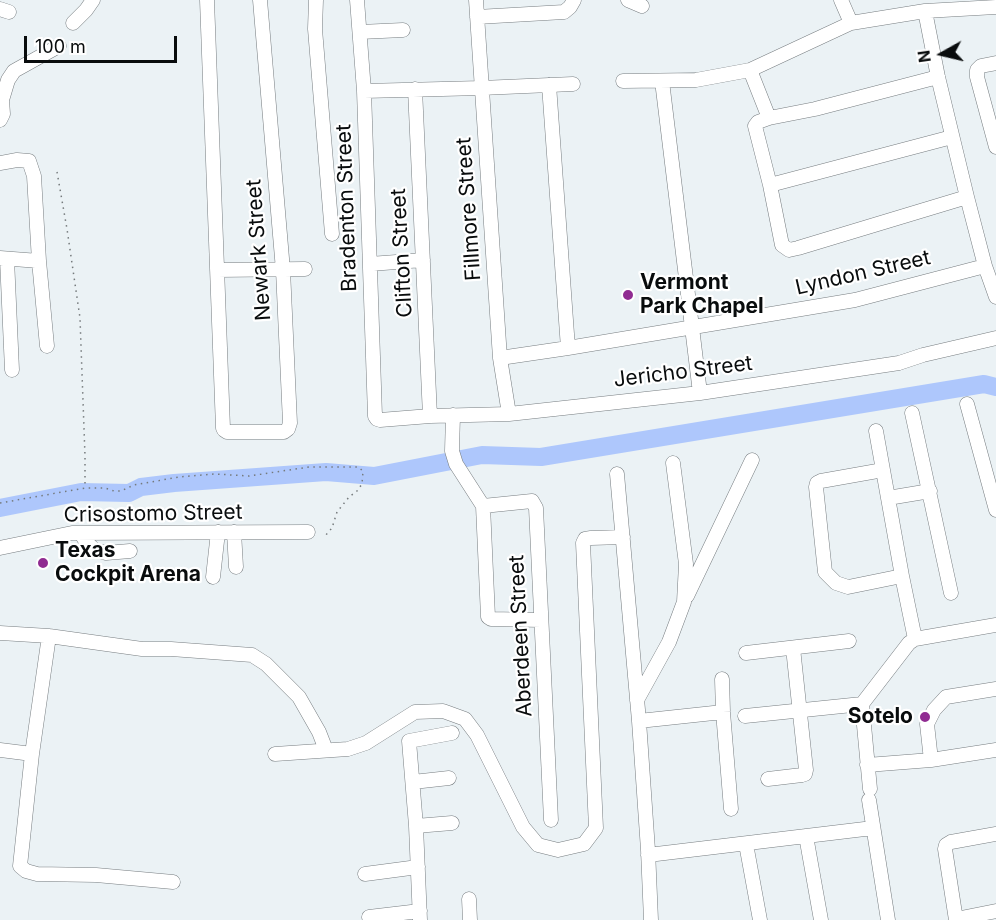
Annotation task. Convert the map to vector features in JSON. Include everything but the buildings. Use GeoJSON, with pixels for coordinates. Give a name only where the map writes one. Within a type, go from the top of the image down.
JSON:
{"type":"FeatureCollection","features":[{"type":"Feature","properties":{"kind":"street"},"geometry":{"type":"LineString","coordinates":[[73,23],[93,0]]}},
{"type":"Feature","properties":{"kind":"street"},"geometry":{"type":"LineString","coordinates":[[207,0],[217,270],[305,269]]}},
{"type":"Feature","properties":{"kind":"street","name":"Newark Street"},"geometry":{"type":"LineString","coordinates":[[217,270],[223,428],[227,432],[284,432],[290,423],[283,270],[260,0]]}},
{"type":"Feature","properties":{"kind":"street"},"geometry":{"type":"LineString","coordinates":[[316,0],[315,29],[332,234]]}},
{"type":"Feature","properties":{"kind":"street","name":"Bradenton Street"},"geometry":{"type":"LineString","coordinates":[[357,0],[364,91],[375,416]]}},
{"type":"Feature","properties":{"kind":"street","name":"Fillmore Street"},"geometry":{"type":"LineString","coordinates":[[476,0],[500,358],[509,414]]}},
{"type":"Feature","properties":{"kind":"street"},"geometry":{"type":"LineString","coordinates":[[477,17],[564,12],[570,8],[574,0]]}},
{"type":"Feature","properties":{"kind":"street"},"geometry":{"type":"LineString","coordinates":[[628,0],[642,6]]}},
{"type":"Feature","properties":{"kind":"street"},"geometry":{"type":"LineString","coordinates":[[841,0],[851,23]]}},
{"type":"Feature","properties":{"kind":"street"},"geometry":{"type":"LineString","coordinates":[[622,81],[696,80],[750,70],[851,23],[925,11],[994,4]]}},
{"type":"Feature","properties":{"kind":"street"},"geometry":{"type":"LineString","coordinates":[[925,11],[952,137],[985,266],[996,297]]}},
{"type":"Feature","properties":{"kind":"street"},"geometry":{"type":"LineString","coordinates":[[360,32],[403,30]]}},
{"type":"Feature","properties":{"kind":"street"},"geometry":{"type":"LineString","coordinates":[[0,120],[3,114],[4,89],[14,71],[59,46]]}},
{"type":"Feature","properties":{"kind":"street"},"geometry":{"type":"LineString","coordinates":[[996,63],[981,66],[977,70],[976,77],[996,147]]}},
{"type":"Feature","properties":{"kind":"street"},"geometry":{"type":"LineString","coordinates":[[750,70],[769,118]]}},
{"type":"Feature","properties":{"kind":"street"},"geometry":{"type":"LineString","coordinates":[[938,77],[758,122],[755,126],[782,245],[789,250],[798,248],[967,197]]}},
{"type":"Feature","properties":{"kind":"street"},"geometry":{"type":"LineString","coordinates":[[662,81],[700,393]]}},
{"type":"Feature","properties":{"kind":"street"},"geometry":{"type":"LineString","coordinates":[[364,91],[573,84]]}},
{"type":"Feature","properties":{"kind":"street"},"geometry":{"type":"LineString","coordinates":[[549,85],[568,348]]}},
{"type":"Feature","properties":{"kind":"street","name":"Clifton Street"},"geometry":{"type":"LineString","coordinates":[[415,89],[430,416]]}},
{"type":"Feature","properties":{"kind":"street"},"geometry":{"type":"LineString","coordinates":[[770,185],[952,137]]}},
{"type":"Feature","properties":{"kind":"street"},"geometry":{"type":"LineString","coordinates":[[0,163],[17,160],[29,161],[34,176],[47,346]]}},
{"type":"Feature","properties":{"kind":"street"},"geometry":{"type":"LineString","coordinates":[[12,370],[4,259],[39,261]]}},
{"type":"Feature","properties":{"kind":"street"},"geometry":{"type":"LineString","coordinates":[[370,264],[423,260]]}},
{"type":"Feature","properties":{"kind":"street","name":"Lyndon Street"},"geometry":{"type":"LineString","coordinates":[[500,358],[855,300],[985,266]]}},
{"type":"Feature","properties":{"kind":"street","name":"Jericho Street"},"geometry":{"type":"LineString","coordinates":[[375,416],[380,420],[509,414],[700,393],[899,363],[996,338]]}},
{"type":"Feature","properties":{"kind":"street"},"geometry":{"type":"LineString","coordinates":[[967,404],[996,510]]}},
{"type":"Feature","properties":{"kind":"street"},"geometry":{"type":"LineString","coordinates":[[912,413],[951,592]]}},
{"type":"Feature","properties":{"kind":"street"},"geometry":{"type":"LineString","coordinates":[[453,415],[454,458],[483,506],[488,617],[491,619],[541,620]]}},
{"type":"Feature","properties":{"kind":"street"},"geometry":{"type":"LineString","coordinates":[[876,431],[915,639]]}},
{"type":"Feature","properties":{"kind":"street"},"geometry":{"type":"LineString","coordinates":[[637,700],[669,642],[684,602],[752,460]]}},
{"type":"Feature","properties":{"kind":"street"},"geometry":{"type":"LineString","coordinates":[[674,463],[686,564],[684,602]]}},
{"type":"Feature","properties":{"kind":"street"},"geometry":{"type":"LineString","coordinates":[[883,470],[817,483],[825,572],[836,583],[848,587],[902,576]]}},
{"type":"Feature","properties":{"kind":"street"},"geometry":{"type":"LineString","coordinates":[[617,474],[639,721],[651,920]]}},
{"type":"Feature","properties":{"kind":"street"},"geometry":{"type":"LineString","coordinates":[[888,498],[930,491]]}},
{"type":"Feature","properties":{"kind":"street","name":"Aberdeen Street"},"geometry":{"type":"LineString","coordinates":[[483,506],[532,501],[535,504],[551,820]]}},
{"type":"Feature","properties":{"kind":"street"},"geometry":{"type":"LineString","coordinates":[[213,577],[218,532]]}},
{"type":"Feature","properties":{"kind":"street"},"geometry":{"type":"LineString","coordinates":[[234,532],[236,567]]}},
{"type":"Feature","properties":{"kind":"street","name":"Crisostomo Street"},"geometry":{"type":"LineString","coordinates":[[0,548],[72,533],[308,532]]}},
{"type":"Feature","properties":{"kind":"street"},"geometry":{"type":"LineString","coordinates":[[81,533],[86,542],[95,550],[106,553],[130,551]]}},
{"type":"Feature","properties":{"kind":"street"},"geometry":{"type":"LineString","coordinates":[[275,754],[348,749],[366,743],[415,712],[443,711],[465,719],[477,735],[523,827],[538,844],[558,850],[584,844],[596,828],[583,543],[585,539],[591,538],[623,537]]}},
{"type":"Feature","properties":{"kind":"street"},"geometry":{"type":"LineString","coordinates":[[888,920],[873,828],[862,704],[909,642],[996,625]]}},
{"type":"Feature","properties":{"kind":"street"},"geometry":{"type":"LineString","coordinates":[[0,633],[49,636],[142,649],[252,655],[266,664],[299,697],[320,732],[326,750]]}},
{"type":"Feature","properties":{"kind":"street"},"geometry":{"type":"LineString","coordinates":[[49,636],[32,754],[20,866],[26,871],[37,874],[96,875],[173,882]]}},
{"type":"Feature","properties":{"kind":"street"},"geometry":{"type":"LineString","coordinates":[[746,653],[849,641]]}},
{"type":"Feature","properties":{"kind":"street"},"geometry":{"type":"LineString","coordinates":[[768,779],[805,774],[806,770],[793,648]]}},
{"type":"Feature","properties":{"kind":"street"},"geometry":{"type":"LineString","coordinates":[[722,679],[731,808]]}},
{"type":"Feature","properties":{"kind":"street"},"geometry":{"type":"LineString","coordinates":[[931,760],[927,724],[934,710],[946,697],[996,689]]}},
{"type":"Feature","properties":{"kind":"street"},"geometry":{"type":"LineString","coordinates":[[745,716],[862,704]]}},
{"type":"Feature","properties":{"kind":"street"},"geometry":{"type":"LineString","coordinates":[[639,721],[723,712]]}},
{"type":"Feature","properties":{"kind":"street"},"geometry":{"type":"LineString","coordinates":[[369,917],[420,915],[409,741],[452,733]]}},
{"type":"Feature","properties":{"kind":"street"},"geometry":{"type":"LineString","coordinates":[[0,750],[32,754]]}},
{"type":"Feature","properties":{"kind":"street"},"geometry":{"type":"LineString","coordinates":[[867,765],[931,760],[996,750]]}},
{"type":"Feature","properties":{"kind":"street"},"geometry":{"type":"LineString","coordinates":[[413,782],[449,778]]}},
{"type":"Feature","properties":{"kind":"street"},"geometry":{"type":"LineString","coordinates":[[416,826],[452,823]]}},
{"type":"Feature","properties":{"kind":"street"},"geometry":{"type":"LineString","coordinates":[[648,855],[873,828]]}},
{"type":"Feature","properties":{"kind":"street"},"geometry":{"type":"LineString","coordinates":[[996,834],[951,842],[946,845],[945,849],[956,920],[996,911]]}},
{"type":"Feature","properties":{"kind":"street"},"geometry":{"type":"LineString","coordinates":[[806,836],[821,920]]}},
{"type":"Feature","properties":{"kind":"street"},"geometry":{"type":"LineString","coordinates":[[746,843],[760,920]]}},
{"type":"Feature","properties":{"kind":"street"},"geometry":{"type":"LineString","coordinates":[[365,874],[418,867]]}},
{"type":"Feature","properties":{"kind":"street"},"geometry":{"type":"LineString","coordinates":[[468,899],[470,920]]}},
{"type":"Feature","properties":{"kind":"path"},"geometry":{"type":"LineString","coordinates":[[57,172],[80,318],[86,456],[85,488]]}},
{"type":"Feature","properties":{"kind":"path"},"geometry":{"type":"LineString","coordinates":[[0,503],[85,488],[121,491],[134,485],[179,477],[225,474],[249,476],[309,467],[358,467],[363,471],[362,484],[337,512],[333,528],[325,536]]}},
{"type":"Feature","properties":{"kind":"waterway"},"geometry":{"type":"LineString","coordinates":[[0,508],[81,492],[129,493],[141,487],[174,483],[326,472],[374,476],[482,455],[541,457],[984,384],[996,387]]}},
{"type":"Feature","properties":{"kind":"place","name":"Vermont Park Chapel"},"geometry":{"type":"Point","coordinates":[628,295]}},
{"type":"Feature","properties":{"kind":"place","name":"Texas Cockpit Arena"},"geometry":{"type":"Point","coordinates":[43,563]}},
{"type":"Feature","properties":{"kind":"place","name":"Sotelo"},"geometry":{"type":"Point","coordinates":[925,717]}}]}
